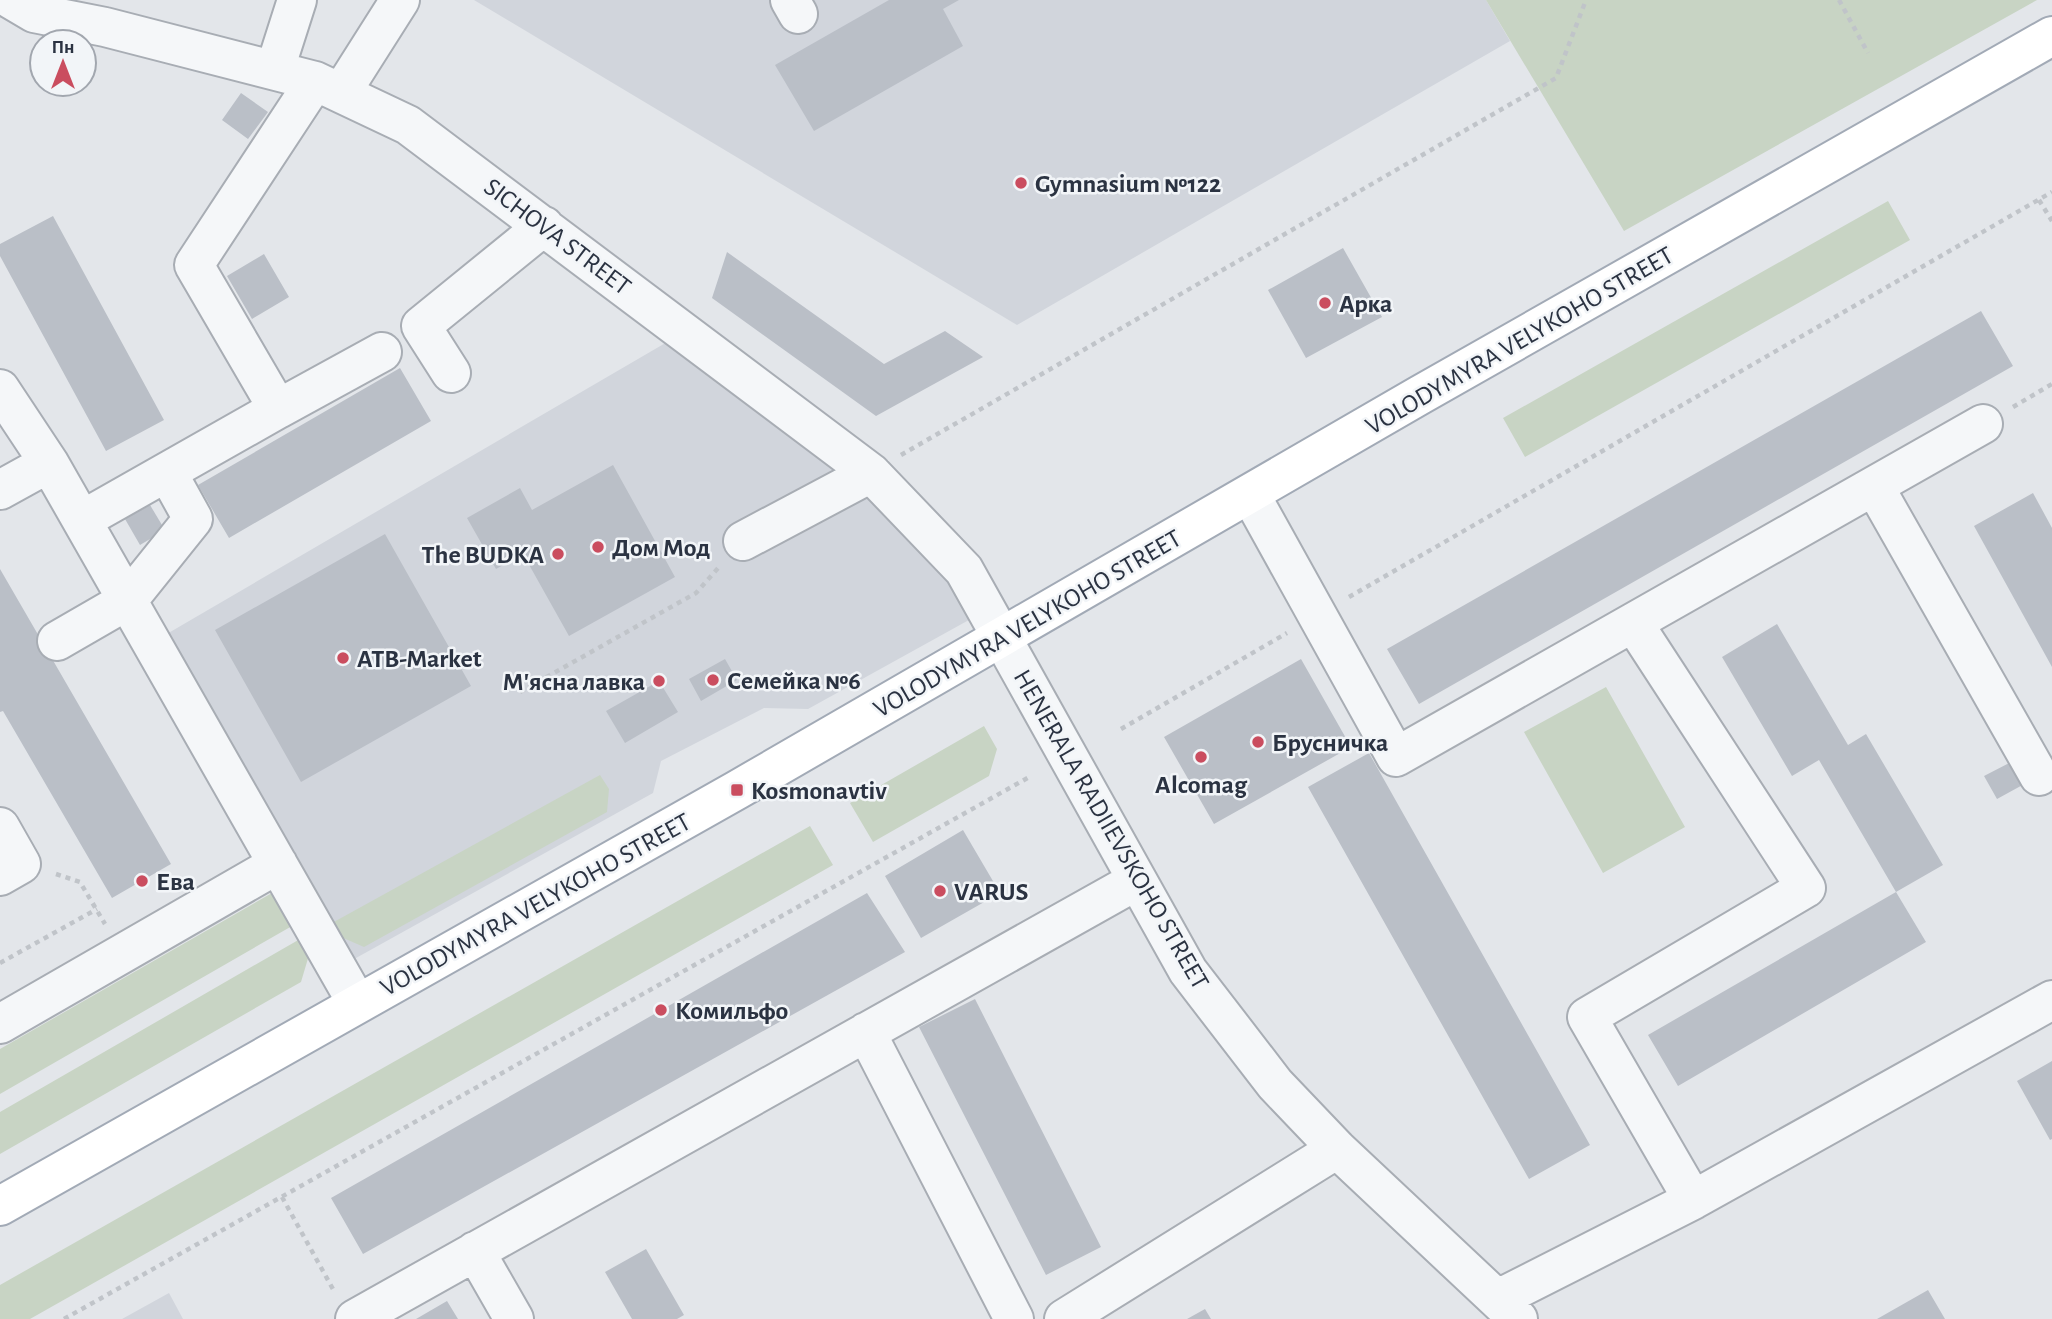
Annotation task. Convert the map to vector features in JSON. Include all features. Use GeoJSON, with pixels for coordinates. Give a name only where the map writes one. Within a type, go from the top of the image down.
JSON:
{"type":"FeatureCollection","features":[{"type":"Feature","properties":{"kind":"main road","name":"VOLODYMYRA VELYKOHO STREET"},"geometry":{"type":"LineString","coordinates":[[0,1206],[583,878],[2052,36]]}},
{"type":"Feature","properties":{"kind":"street","name":"SICHOVA STREET"},"geometry":{"type":"LineString","coordinates":[[12,0],[34,13],[275,69],[328,87],[408,125],[871,473],[964,570],[1003,637]]}},
{"type":"Feature","properties":{"kind":"street"},"geometry":{"type":"LineString","coordinates":[[275,69],[297,0]]}},
{"type":"Feature","properties":{"kind":"street"},"geometry":{"type":"LineString","coordinates":[[278,410],[194,265],[328,87],[400,0]]}},
{"type":"Feature","properties":{"kind":"street"},"geometry":{"type":"LineString","coordinates":[[451,373],[421,326],[544,226]]}},
{"type":"Feature","properties":{"kind":"street"},"geometry":{"type":"LineString","coordinates":[[82,520],[382,352]]}},
{"type":"Feature","properties":{"kind":"street"},"geometry":{"type":"LineString","coordinates":[[0,390],[49,463],[357,1003]]}},
{"type":"Feature","properties":{"kind":"street"},"geometry":{"type":"LineString","coordinates":[[1250,494],[1396,757],[1983,424]]}},
{"type":"Feature","properties":{"kind":"street"},"geometry":{"type":"LineString","coordinates":[[0,490],[49,463]]}},
{"type":"Feature","properties":{"kind":"street"},"geometry":{"type":"LineString","coordinates":[[57,641],[128,600],[193,519],[167,472]]}},
{"type":"Feature","properties":{"kind":"street"},"geometry":{"type":"LineString","coordinates":[[743,541],[871,473]]}},
{"type":"Feature","properties":{"kind":"street"},"geometry":{"type":"LineString","coordinates":[[1874,486],[2039,776]]}},
{"type":"Feature","properties":{"kind":"street"},"geometry":{"type":"LineString","coordinates":[[1634,624],[1806,888],[1587,1017],[1693,1200]]}},
{"type":"Feature","properties":{"kind":"street","name":"HENERALA RADIIEVSKOHO STREET"},"geometry":{"type":"LineString","coordinates":[[1003,637],[1188,971],[1275,1084],[1337,1149],[1508,1309]]}},
{"type":"Feature","properties":{"kind":"street"},"geometry":{"type":"LineString","coordinates":[[0,827],[11,870]]}},
{"type":"Feature","properties":{"kind":"street"},"geometry":{"type":"LineString","coordinates":[[0,1024],[278,864]]}},
{"type":"Feature","properties":{"kind":"street"},"geometry":{"type":"LineString","coordinates":[[345,1307],[475,1251],[1136,881]]}},
{"type":"Feature","properties":{"kind":"street"},"geometry":{"type":"LineString","coordinates":[[1508,1309],[1693,1200],[2052,1000]]}},
{"type":"Feature","properties":{"kind":"street"},"geometry":{"type":"LineString","coordinates":[[866,1032],[1014,1319]]}},
{"type":"Feature","properties":{"kind":"street"},"geometry":{"type":"LineString","coordinates":[[1064,1319],[1337,1149]]}},
{"type":"Feature","properties":{"kind":"street"},"geometry":{"type":"LineString","coordinates":[[475,1251],[514,1319]]}},
{"type":"Feature","properties":{"kind":"path"},"geometry":{"type":"LineString","coordinates":[[871,473],[1556,78],[1586,0]]}},
{"type":"Feature","properties":{"kind":"path"},"geometry":{"type":"LineString","coordinates":[[1839,0],[1868,53]]}},
{"type":"Feature","properties":{"kind":"path"},"geometry":{"type":"LineString","coordinates":[[1121,729],[2052,192]]}},
{"type":"Feature","properties":{"kind":"path"},"geometry":{"type":"LineString","coordinates":[[2039,200],[2052,222]]}},
{"type":"Feature","properties":{"kind":"path"},"geometry":{"type":"LineString","coordinates":[[1983,424],[2052,384]]}},
{"type":"Feature","properties":{"kind":"path"},"geometry":{"type":"LineString","coordinates":[[520,692],[696,593],[743,541]]}},
{"type":"Feature","properties":{"kind":"path"},"geometry":{"type":"LineString","coordinates":[[64,1319],[1031,776]]}},
{"type":"Feature","properties":{"kind":"path"},"geometry":{"type":"LineString","coordinates":[[11,870],[80,882],[121,954]]}},
{"type":"Feature","properties":{"kind":"path"},"geometry":{"type":"LineString","coordinates":[[0,963],[97,909]]}},
{"type":"Feature","properties":{"kind":"path"},"geometry":{"type":"LineString","coordinates":[[282,1197],[345,1307]]}},
{"type":"Feature","properties":{"kind":"shaded area","name":"Gymnasium №122"},"geometry":{"type":"Polygon","coordinates":[[[474,0],[1486,0],[1510,41],[1017,325],[474,0]]]}},
{"type":"Feature","properties":{"kind":"shaded area"},"geometry":{"type":"Polygon","coordinates":[[[686,331],[871,473],[987,610],[808,709],[764,708],[661,761],[653,793],[338,968],[153,642],[686,331]]]}},
{"type":"Feature","properties":{"kind":"shaded area"},"geometry":{"type":"Polygon","coordinates":[[[169,1293],[183,1319],[122,1319],[169,1293]]]}},
{"type":"Feature","properties":{"kind":"green space"},"geometry":{"type":"Polygon","coordinates":[[[1486,0],[2037,0],[1624,231],[1486,0]]]}},
{"type":"Feature","properties":{"kind":"green space"},"geometry":{"type":"Polygon","coordinates":[[[1888,201],[1910,240],[1525,457],[1503,418],[1888,201]]]}},
{"type":"Feature","properties":{"kind":"green space"},"geometry":{"type":"Polygon","coordinates":[[[1606,687],[1685,827],[1603,873],[1524,732],[1606,687]]]}},
{"type":"Feature","properties":{"kind":"green space"},"geometry":{"type":"Polygon","coordinates":[[[984,726],[997,749],[989,776],[873,842],[850,803],[984,726]]]}},
{"type":"Feature","properties":{"kind":"green space"},"geometry":{"type":"Polygon","coordinates":[[[600,775],[609,789],[607,812],[364,947],[341,937],[332,923],[600,775]]]}},
{"type":"Feature","properties":{"kind":"green space"},"geometry":{"type":"Polygon","coordinates":[[[810,826],[833,865],[30,1319],[0,1319],[0,1285],[810,826]]]}},
{"type":"Feature","properties":{"kind":"green space"},"geometry":{"type":"Polygon","coordinates":[[[272,893],[292,926],[0,1094],[0,1049],[272,893]]]}},
{"type":"Feature","properties":{"kind":"green space"},"geometry":{"type":"Polygon","coordinates":[[[300,939],[309,955],[301,982],[0,1154],[0,1112],[300,939]]]}},
{"type":"Feature","properties":{"kind":"building"},"geometry":{"type":"Polygon","coordinates":[[[889,0],[959,0],[943,9],[963,46],[814,131],[775,65],[889,0]]]}},
{"type":"Feature","properties":{"kind":"building"},"geometry":{"type":"Polygon","coordinates":[[[241,93],[268,112],[248,139],[222,120],[241,93]]]}},
{"type":"Feature","properties":{"kind":"building"},"geometry":{"type":"Polygon","coordinates":[[[53,216],[164,420],[106,451],[0,256],[0,244],[53,216]]]}},
{"type":"Feature","properties":{"kind":"building","name":"Арка"},"geometry":{"type":"Polygon","coordinates":[[[1343,248],[1382,317],[1306,358],[1268,290],[1343,248]]]}},
{"type":"Feature","properties":{"kind":"building"},"geometry":{"type":"Polygon","coordinates":[[[727,252],[884,364],[945,331],[983,357],[876,416],[712,298],[727,252]]]}},
{"type":"Feature","properties":{"kind":"building"},"geometry":{"type":"Polygon","coordinates":[[[264,254],[289,297],[252,319],[227,276],[264,254]]]}},
{"type":"Feature","properties":{"kind":"building"},"geometry":{"type":"Polygon","coordinates":[[[1981,311],[2013,366],[1419,704],[1387,649],[1981,311]]]}},
{"type":"Feature","properties":{"kind":"building"},"geometry":{"type":"Polygon","coordinates":[[[400,368],[431,421],[229,538],[198,485],[400,368]]]}},
{"type":"Feature","properties":{"kind":"building","name":"Дом Мод"},"geometry":{"type":"Polygon","coordinates":[[[613,465],[675,577],[569,636],[523,554],[496,569],[467,518],[520,488],[532,510],[613,465]]]}},
{"type":"Feature","properties":{"kind":"building"},"geometry":{"type":"Polygon","coordinates":[[[2033,493],[2052,528],[2052,667],[1974,526],[2033,493]]]}},
{"type":"Feature","properties":{"kind":"building"},"geometry":{"type":"Polygon","coordinates":[[[150,505],[165,530],[140,545],[125,519],[150,505]]]}},
{"type":"Feature","properties":{"kind":"building","name":"ATB-Market"},"geometry":{"type":"Polygon","coordinates":[[[385,534],[471,686],[301,782],[215,630],[385,534]]]}},
{"type":"Feature","properties":{"kind":"building"},"geometry":{"type":"Polygon","coordinates":[[[0,569],[171,864],[112,898],[3,711],[0,712],[0,569]]]}},
{"type":"Feature","properties":{"kind":"building"},"geometry":{"type":"Polygon","coordinates":[[[1777,624],[1848,745],[1866,734],[1943,865],[1896,892],[1819,760],[1792,776],[1722,657],[1777,624]]]}},
{"type":"Feature","properties":{"kind":"building","name":"Семейка №6"},"geometry":{"type":"Polygon","coordinates":[[[725,659],[737,680],[701,701],[689,679],[725,659]]]}},
{"type":"Feature","properties":{"kind":"building","name":"Брусничка"},"geometry":{"type":"Polygon","coordinates":[[[1301,659],[1351,747],[1214,824],[1164,737],[1301,659]]]}},
{"type":"Feature","properties":{"kind":"building"},"geometry":{"type":"Polygon","coordinates":[[[659,681],[678,712],[625,743],[606,711],[659,681]]]}},
{"type":"Feature","properties":{"kind":"building"},"geometry":{"type":"Polygon","coordinates":[[[1369,753],[1590,1145],[1529,1179],[1308,787],[1369,753]]]}},
{"type":"Feature","properties":{"kind":"building"},"geometry":{"type":"Polygon","coordinates":[[[2015,760],[2028,782],[1997,799],[1984,776],[2015,760]]]}},
{"type":"Feature","properties":{"kind":"building"},"geometry":{"type":"Polygon","coordinates":[[[963,830],[1000,893],[921,938],[885,876],[963,830]]]}},
{"type":"Feature","properties":{"kind":"building"},"geometry":{"type":"Polygon","coordinates":[[[1896,892],[1926,942],[1678,1086],[1648,1035],[1896,892]]]}},
{"type":"Feature","properties":{"kind":"building"},"geometry":{"type":"Polygon","coordinates":[[[867,893],[905,952],[363,1254],[331,1198],[867,893]]]}},
{"type":"Feature","properties":{"kind":"building"},"geometry":{"type":"Polygon","coordinates":[[[975,999],[1101,1247],[1046,1275],[919,1027],[975,999]]]}},
{"type":"Feature","properties":{"kind":"building"},"geometry":{"type":"Polygon","coordinates":[[[2052,1061],[2052,1139],[2050,1140],[2017,1081],[2052,1061]]]}},
{"type":"Feature","properties":{"kind":"building"},"geometry":{"type":"Polygon","coordinates":[[[646,1249],[684,1315],[677,1319],[632,1319],[605,1272],[646,1249]]]}},
{"type":"Feature","properties":{"kind":"building"},"geometry":{"type":"Polygon","coordinates":[[[1928,1290],[1945,1319],[1877,1319],[1928,1290]]]}},
{"type":"Feature","properties":{"kind":"building"},"geometry":{"type":"Polygon","coordinates":[[[447,1301],[458,1319],[416,1319],[447,1301]]]}},
{"type":"Feature","properties":{"kind":"building"},"geometry":{"type":"Polygon","coordinates":[[[1205,1309],[1211,1319],[1187,1319],[1205,1309]]]}},
{"type":"Feature","properties":{"kind":"place","name":"Gymnasium №122"},"geometry":{"type":"Point","coordinates":[1021,183]}},
{"type":"Feature","properties":{"kind":"place","name":"Арка"},"geometry":{"type":"Point","coordinates":[1325,303]}},
{"type":"Feature","properties":{"kind":"place","name":"Дом Мод"},"geometry":{"type":"Point","coordinates":[598,547]}},
{"type":"Feature","properties":{"kind":"place","name":"The BUDKA"},"geometry":{"type":"Point","coordinates":[558,554]}},
{"type":"Feature","properties":{"kind":"place","name":"ATB-Market"},"geometry":{"type":"Point","coordinates":[343,658]}},
{"type":"Feature","properties":{"kind":"place","name":"Семейка №6"},"geometry":{"type":"Point","coordinates":[713,680]}},
{"type":"Feature","properties":{"kind":"place","name":"М'ясна лавка"},"geometry":{"type":"Point","coordinates":[659,681]}},
{"type":"Feature","properties":{"kind":"place","name":"Брусничка"},"geometry":{"type":"Point","coordinates":[1258,742]}},
{"type":"Feature","properties":{"kind":"place","name":"Alcomag"},"geometry":{"type":"Point","coordinates":[1201,757]}},
{"type":"Feature","properties":{"kind":"place","name":"Kosmonavtiv"},"geometry":{"type":"Point","coordinates":[737,790]}},
{"type":"Feature","properties":{"kind":"place","name":"Ева"},"geometry":{"type":"Point","coordinates":[142,881]}},
{"type":"Feature","properties":{"kind":"place","name":"VARUS"},"geometry":{"type":"Point","coordinates":[940,891]}},
{"type":"Feature","properties":{"kind":"place","name":"Комильфо"},"geometry":{"type":"Point","coordinates":[661,1010]}}]}
